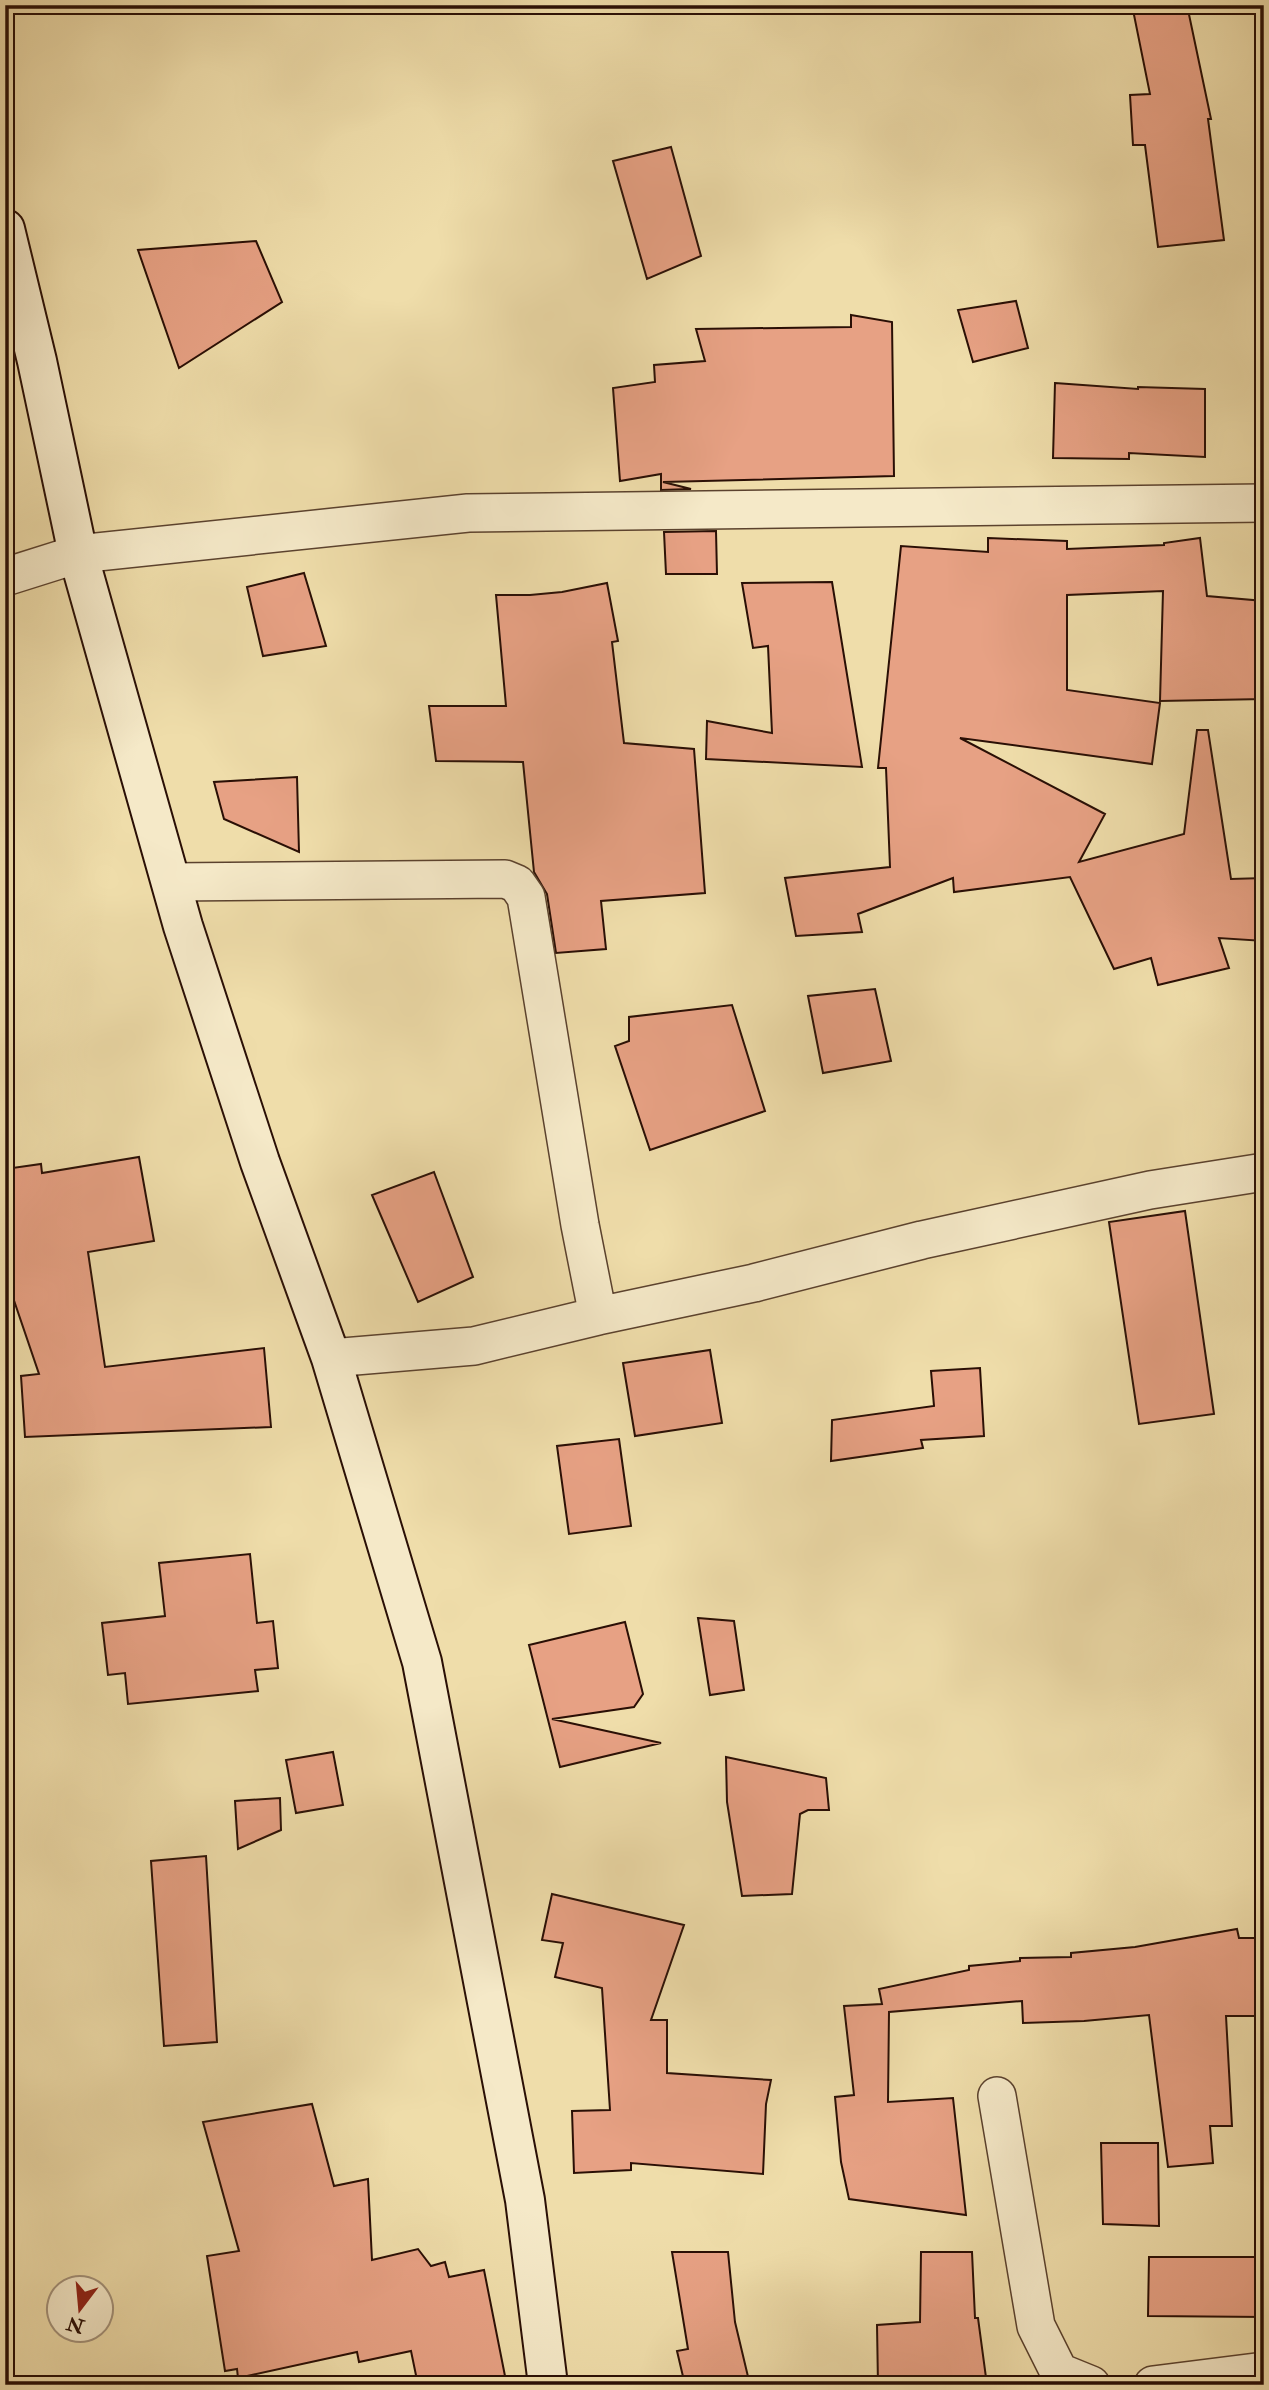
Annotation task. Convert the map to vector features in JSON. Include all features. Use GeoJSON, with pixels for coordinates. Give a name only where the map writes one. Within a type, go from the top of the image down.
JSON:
{"type":"FeatureCollection","features":[{"type":"Feature","properties":{"kind":"street"},"geometry":{"type":"LineString","coordinates":[[5,229],[78,554],[171,881],[260,1162],[331,1359],[422,1662],[525,2200],[548,2385]]}},
{"type":"Feature","properties":{"kind":"street"},"geometry":{"type":"LineString","coordinates":[[5,577],[78,554],[468,513],[1264,503]]}},
{"type":"Feature","properties":{"kind":"street"},"geometry":{"type":"LineString","coordinates":[[171,881],[505,879],[517,884],[526,897],[580,1225],[598,1316]]}},
{"type":"Feature","properties":{"kind":"street"},"geometry":{"type":"LineString","coordinates":[[331,1359],[474,1346],[754,1283],[922,1240],[1150,1190],[1264,1172]]}},
{"type":"Feature","properties":{"kind":"street"},"geometry":{"type":"LineString","coordinates":[[997,2096],[1036,2326],[1059,2372],[1091,2385]]}},
{"type":"Feature","properties":{"kind":"street"},"geometry":{"type":"LineString","coordinates":[[1153,2385],[1264,2371]]}},
{"type":"Feature","properties":{"kind":"building"},"geometry":{"type":"Polygon","coordinates":[[[1132,5],[1187,5],[1211,119],[1208,119],[1224,240],[1158,247],[1145,145],[1133,145],[1130,95],[1150,94],[1132,5]]]}},
{"type":"Feature","properties":{"kind":"building"},"geometry":{"type":"Polygon","coordinates":[[[671,147],[701,256],[647,279],[613,161],[671,147]]]}},
{"type":"Feature","properties":{"kind":"building"},"geometry":{"type":"Polygon","coordinates":[[[256,241],[282,302],[179,368],[138,250],[256,241]]]}},
{"type":"Feature","properties":{"kind":"building"},"geometry":{"type":"Polygon","coordinates":[[[1016,301],[1028,348],[973,362],[958,310],[1016,301]]]}},
{"type":"Feature","properties":{"kind":"building"},"geometry":{"type":"Polygon","coordinates":[[[851,315],[892,322],[894,476],[663,482],[691,489],[661,490],[661,474],[620,481],[613,388],[655,382],[654,365],[705,361],[696,329],[851,327],[851,315]]]}},
{"type":"Feature","properties":{"kind":"building"},"geometry":{"type":"Polygon","coordinates":[[[1055,383],[1138,389],[1205,389],[1205,457],[1129,453],[1129,459],[1053,458],[1055,383]]]}},
{"type":"Feature","properties":{"kind":"building"},"geometry":{"type":"Polygon","coordinates":[[[716,531],[717,574],[666,574],[664,532],[716,531]]]}},
{"type":"Feature","properties":{"kind":"building"},"geometry":{"type":"Polygon","coordinates":[[[988,538],[1067,541],[1067,549],[1164,545],[1200,538],[1207,596],[1264,601],[1264,699],[1160,701],[1163,591],[1067,595],[1067,690],[1160,703],[1152,764],[960,738],[1105,814],[1079,862],[1184,834],[1197,730],[1208,730],[1231,879],[1264,878],[1264,941],[1219,938],[1229,968],[1158,985],[1151,958],[1114,969],[1070,877],[954,892],[953,878],[858,914],[862,932],[796,936],[785,878],[890,867],[886,768],[878,768],[901,546],[988,552],[988,538]]]}},
{"type":"Feature","properties":{"kind":"building"},"geometry":{"type":"Polygon","coordinates":[[[304,573],[326,646],[263,656],[247,587],[304,573]]]}},
{"type":"Feature","properties":{"kind":"building"},"geometry":{"type":"Polygon","coordinates":[[[832,582],[862,767],[706,759],[707,721],[772,733],[768,646],[753,648],[742,583],[832,582]]]}},
{"type":"Feature","properties":{"kind":"building"},"geometry":{"type":"Polygon","coordinates":[[[607,583],[618,641],[612,642],[624,743],[694,749],[705,893],[601,901],[606,949],[556,953],[547,894],[534,872],[523,762],[436,761],[429,706],[506,706],[496,595],[562,592],[607,583]]]}},
{"type":"Feature","properties":{"kind":"building"},"geometry":{"type":"Polygon","coordinates":[[[297,777],[299,852],[224,819],[214,782],[297,777]]]}},
{"type":"Feature","properties":{"kind":"building"},"geometry":{"type":"Polygon","coordinates":[[[875,989],[891,1061],[823,1073],[808,996],[875,989]]]}},
{"type":"Feature","properties":{"kind":"building"},"geometry":{"type":"Polygon","coordinates":[[[732,1005],[765,1111],[650,1150],[615,1046],[629,1041],[629,1017],[732,1005]]]}},
{"type":"Feature","properties":{"kind":"building"},"geometry":{"type":"Polygon","coordinates":[[[139,1157],[154,1241],[88,1252],[105,1367],[264,1348],[271,1427],[25,1437],[21,1376],[39,1374],[5,1274],[5,1169],[41,1164],[42,1173],[139,1157]]]}},
{"type":"Feature","properties":{"kind":"building"},"geometry":{"type":"Polygon","coordinates":[[[434,1172],[473,1277],[418,1302],[372,1195],[434,1172]]]}},
{"type":"Feature","properties":{"kind":"building"},"geometry":{"type":"Polygon","coordinates":[[[1185,1211],[1214,1414],[1139,1424],[1109,1222],[1185,1211]]]}},
{"type":"Feature","properties":{"kind":"building"},"geometry":{"type":"Polygon","coordinates":[[[710,1350],[722,1423],[635,1436],[623,1363],[710,1350]]]}},
{"type":"Feature","properties":{"kind":"building"},"geometry":{"type":"Polygon","coordinates":[[[980,1368],[984,1436],[921,1440],[923,1448],[831,1461],[832,1420],[934,1406],[931,1371],[980,1368]]]}},
{"type":"Feature","properties":{"kind":"building"},"geometry":{"type":"Polygon","coordinates":[[[619,1439],[631,1526],[569,1534],[557,1446],[619,1439]]]}},
{"type":"Feature","properties":{"kind":"building"},"geometry":{"type":"Polygon","coordinates":[[[250,1554],[257,1623],[273,1621],[278,1668],[255,1670],[258,1691],[128,1704],[125,1673],[108,1675],[102,1623],[165,1616],[159,1563],[250,1554]]]}},
{"type":"Feature","properties":{"kind":"building"},"geometry":{"type":"Polygon","coordinates":[[[698,1618],[734,1621],[744,1690],[710,1695],[698,1618]]]}},
{"type":"Feature","properties":{"kind":"building"},"geometry":{"type":"Polygon","coordinates":[[[625,1622],[643,1694],[634,1707],[552,1719],[661,1743],[560,1767],[529,1645],[625,1622]]]}},
{"type":"Feature","properties":{"kind":"building"},"geometry":{"type":"Polygon","coordinates":[[[333,1752],[343,1805],[296,1813],[286,1760],[333,1752]]]}},
{"type":"Feature","properties":{"kind":"building"},"geometry":{"type":"Polygon","coordinates":[[[726,1757],[826,1778],[829,1810],[808,1810],[800,1814],[792,1894],[742,1896],[727,1802],[726,1757]]]}},
{"type":"Feature","properties":{"kind":"building"},"geometry":{"type":"Polygon","coordinates":[[[280,1798],[281,1830],[238,1849],[235,1801],[280,1798]]]}},
{"type":"Feature","properties":{"kind":"building"},"geometry":{"type":"Polygon","coordinates":[[[206,1856],[217,2042],[164,2046],[151,1861],[206,1856]]]}},
{"type":"Feature","properties":{"kind":"building"},"geometry":{"type":"Polygon","coordinates":[[[552,1894],[684,1925],[651,2020],[667,2020],[667,2073],[771,2080],[766,2104],[763,2174],[631,2163],[631,2170],[574,2173],[572,2111],[610,2110],[602,1988],[555,1977],[563,1943],[542,1940],[552,1894]]]}},
{"type":"Feature","properties":{"kind":"building"},"geometry":{"type":"Polygon","coordinates":[[[1237,1929],[1239,1938],[1264,1938],[1264,2016],[1226,2016],[1232,2126],[1210,2126],[1213,2163],[1168,2167],[1149,2015],[1023,2023],[1022,2001],[889,2012],[888,2102],[953,2098],[966,2215],[849,2199],[841,2162],[835,2097],[854,2095],[844,2006],[882,2004],[879,1989],[969,1970],[969,1966],[1020,1961],[1020,1958],[1071,1957],[1071,1953],[1135,1947],[1237,1929]]]}},
{"type":"Feature","properties":{"kind":"building"},"geometry":{"type":"Polygon","coordinates":[[[312,2104],[334,2186],[368,2179],[372,2260],[418,2249],[431,2266],[445,2262],[449,2277],[484,2270],[506,2381],[484,2385],[418,2385],[411,2351],[359,2362],[357,2352],[238,2378],[237,2369],[225,2371],[207,2256],[239,2251],[203,2122],[312,2104]]]}},
{"type":"Feature","properties":{"kind":"building"},"geometry":{"type":"Polygon","coordinates":[[[1101,2143],[1158,2143],[1159,2226],[1103,2224],[1101,2143]]]}},
{"type":"Feature","properties":{"kind":"building"},"geometry":{"type":"Polygon","coordinates":[[[672,2252],[728,2252],[735,2322],[750,2385],[685,2385],[677,2351],[688,2349],[672,2252]]]}},
{"type":"Feature","properties":{"kind":"building"},"geometry":{"type":"Polygon","coordinates":[[[921,2252],[972,2252],[975,2318],[978,2318],[987,2385],[878,2385],[877,2325],[920,2322],[921,2252]]]}},
{"type":"Feature","properties":{"kind":"building"},"geometry":{"type":"Polygon","coordinates":[[[1149,2257],[1264,2257],[1264,2317],[1148,2316],[1149,2257]]]}}]}
